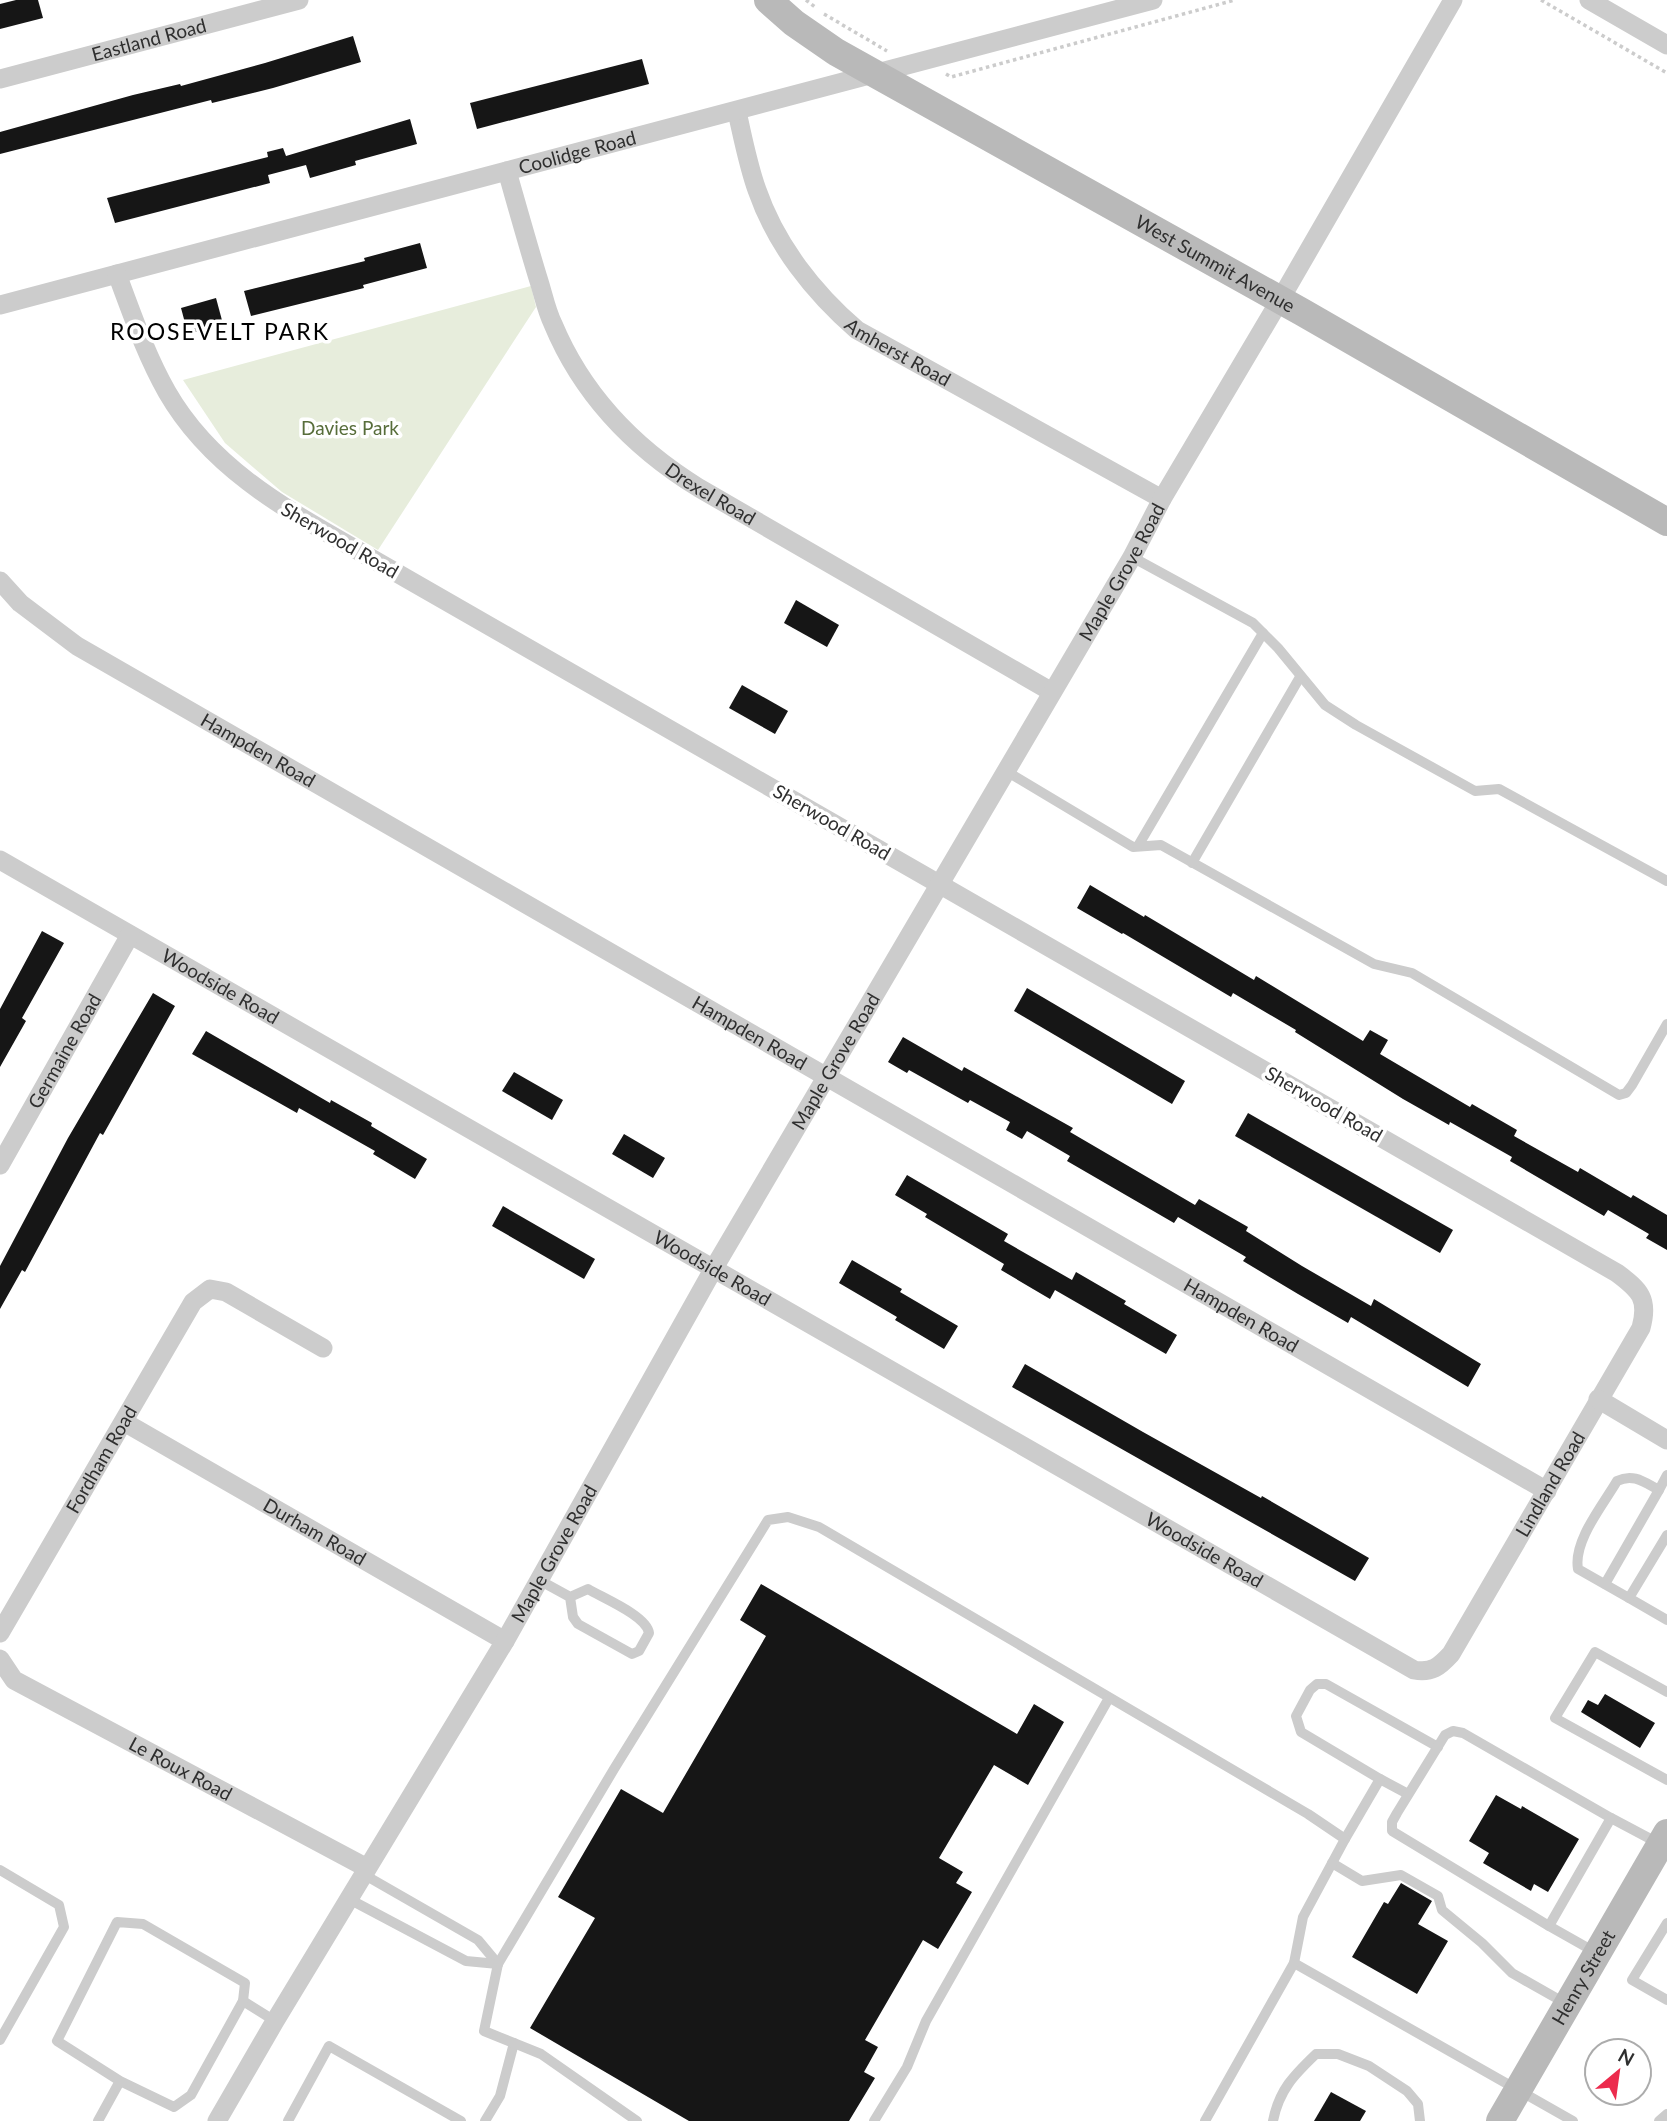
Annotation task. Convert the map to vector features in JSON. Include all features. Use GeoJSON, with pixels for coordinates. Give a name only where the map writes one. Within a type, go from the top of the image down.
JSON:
{"type":"FeatureCollection","features":[{"type":"Feature","properties":{"kind":"street","name":"Eastland Road"},"geometry":{"type":"LineString","coordinates":[[0,79],[299,0]]}},
{"type":"Feature","properties":{"kind":"street","name":"West Summit Avenue"},"geometry":{"type":"LineString","coordinates":[[768,0],[794,23],[836,52],[1280,300],[1667,522]]}},
{"type":"Feature","properties":{"kind":"street","name":"Coolidge Road"},"geometry":{"type":"LineString","coordinates":[[0,305],[1153,0]]}},
{"type":"Feature","properties":{"kind":"street","name":"Maple Grove Road"},"geometry":{"type":"LineString","coordinates":[[217,2121],[505,1642],[714,1268],[1132,557],[1161,499],[1280,300],[1453,0]]}},
{"type":"Feature","properties":{"kind":"street"},"geometry":{"type":"LineString","coordinates":[[1589,0],[1667,45]]}},
{"type":"Feature","properties":{"kind":"street","name":"Amherst Road"},"geometry":{"type":"LineString","coordinates":[[737,112],[757,191],[782,244],[840,316],[857,330],[1161,499]]}},
{"type":"Feature","properties":{"kind":"street","name":"Drexel Road"},"geometry":{"type":"LineString","coordinates":[[507,170],[552,322],[587,387],[625,432],[650,455],[699,488],[1052,692]]}},
{"type":"Feature","properties":{"kind":"street","name":"Sherwood Road"},"geometry":{"type":"LineString","coordinates":[[117,274],[149,357],[173,402],[197,435],[247,483],[365,554],[1617,1273],[1634,1286]]}},
{"type":"Feature","properties":{"kind":"street","name":"Hampden Road"},"geometry":{"type":"LineString","coordinates":[[0,581],[20,603],[77,646],[1547,1491]]}},
{"type":"Feature","properties":{"kind":"street","name":"Woodside Road"},"geometry":{"type":"LineString","coordinates":[[0,860],[1404,1666],[1427,1672]]}},
{"type":"Feature","properties":{"kind":"street","name":"Germaine Road"},"geometry":{"type":"LineString","coordinates":[[0,1165],[130,935]]}},
{"type":"Feature","properties":{"kind":"street","name":"Lindland Road"},"geometry":{"type":"LineString","coordinates":[[1427,1672],[1439,1667],[1451,1654],[1641,1328],[1646,1312],[1644,1301],[1634,1286]]}},
{"type":"Feature","properties":{"kind":"street","name":"Fordham Road"},"geometry":{"type":"LineString","coordinates":[[0,1633],[193,1302],[209,1289],[226,1292],[323,1348]]}},
{"type":"Feature","properties":{"kind":"street"},"geometry":{"type":"LineString","coordinates":[[1598,1399],[1667,1440]]}},
{"type":"Feature","properties":{"kind":"street","name":"Durham Road"},"geometry":{"type":"LineString","coordinates":[[124,1422],[505,1642]]}},
{"type":"Feature","properties":{"kind":"street","name":"Le Roux Road"},"geometry":{"type":"LineString","coordinates":[[0,1659],[14,1680],[365,1871]]}},
{"type":"Feature","properties":{"kind":"street","name":"Henry Street"},"geometry":{"type":"LineString","coordinates":[[1500,2121],[1665,1841]]}},
{"type":"Feature","properties":{"kind":"lane"},"geometry":{"type":"LineString","coordinates":[[1132,557],[1253,623],[1278,648],[1325,705],[1356,725],[1475,791],[1499,789],[1667,881]]}},
{"type":"Feature","properties":{"kind":"lane"},"geometry":{"type":"LineString","coordinates":[[1138,846],[1264,633]]}},
{"type":"Feature","properties":{"kind":"lane"},"geometry":{"type":"LineString","coordinates":[[1192,863],[1300,677]]}},
{"type":"Feature","properties":{"kind":"lane"},"geometry":{"type":"LineString","coordinates":[[1005,771],[1133,847],[1161,845],[1374,964],[1412,973],[1619,1095],[1626,1093],[1632,1085],[1667,1024]]}},
{"type":"Feature","properties":{"kind":"lane"},"geometry":{"type":"LineString","coordinates":[[1605,1584],[1667,1475]]}},
{"type":"Feature","properties":{"kind":"lane"},"geometry":{"type":"LineString","coordinates":[[1658,1490],[1637,1478],[1626,1476],[1617,1481],[1579,1546],[1576,1559],[1578,1569],[1667,1620]]}},
{"type":"Feature","properties":{"kind":"lane"},"geometry":{"type":"LineString","coordinates":[[637,2121],[541,2054],[484,2031],[498,1964],[607,1780],[768,1520],[788,1517],[819,1527],[1308,1814],[1345,1839]]}},
{"type":"Feature","properties":{"kind":"lane"},"geometry":{"type":"LineString","coordinates":[[1629,1598],[1667,1535]]}},
{"type":"Feature","properties":{"kind":"lane"},"geometry":{"type":"LineString","coordinates":[[539,1580],[570,1598]]}},
{"type":"Feature","properties":{"kind":"lane"},"geometry":{"type":"LineString","coordinates":[[588,1589],[638,1617],[646,1624],[649,1633],[639,1651],[632,1654],[579,1624],[573,1617],[570,1598],[588,1589]]}},
{"type":"Feature","properties":{"kind":"lane"},"geometry":{"type":"LineString","coordinates":[[1667,1692],[1595,1652],[1555,1718],[1667,1780]]}},
{"type":"Feature","properties":{"kind":"lane"},"geometry":{"type":"LineString","coordinates":[[1408,1794],[1301,1732],[1296,1716],[1310,1690],[1317,1684],[1326,1684],[1438,1746]]}},
{"type":"Feature","properties":{"kind":"lane"},"geometry":{"type":"LineString","coordinates":[[874,2121],[907,2067],[926,2021],[1109,1698]]}},
{"type":"Feature","properties":{"kind":"lane"},"geometry":{"type":"LineString","coordinates":[[1598,1954],[1392,1831],[1392,1822],[1408,1794],[1445,1735],[1453,1731],[1463,1733],[1611,1818],[1665,1841]]}},
{"type":"Feature","properties":{"kind":"lane"},"geometry":{"type":"LineString","coordinates":[[1205,2121],[1294,1963],[1303,1917],[1380,1779]]}},
{"type":"Feature","properties":{"kind":"lane"},"geometry":{"type":"LineString","coordinates":[[1549,1926],[1611,1818]]}},
{"type":"Feature","properties":{"kind":"lane"},"geometry":{"type":"LineString","coordinates":[[1332,1863],[1362,1881],[1401,1875],[1438,1896],[1442,1910],[1482,1943],[1512,1973],[1568,2005]]}},
{"type":"Feature","properties":{"kind":"lane"},"geometry":{"type":"LineString","coordinates":[[0,1870],[59,1905],[64,1927],[0,2040]]}},
{"type":"Feature","properties":{"kind":"lane"},"geometry":{"type":"LineString","coordinates":[[365,1871],[478,1940],[498,1964]]}},
{"type":"Feature","properties":{"kind":"lane"},"geometry":{"type":"LineString","coordinates":[[349,1899],[466,1961],[498,1964]]}},
{"type":"Feature","properties":{"kind":"lane"},"geometry":{"type":"LineString","coordinates":[[117,1923],[144,1924],[245,1983],[243,2001],[191,2095],[174,2107],[120,2081],[57,2041],[117,1923]]}},
{"type":"Feature","properties":{"kind":"lane"},"geometry":{"type":"LineString","coordinates":[[1667,1923],[1632,1980],[1667,2000]]}},
{"type":"Feature","properties":{"kind":"lane"},"geometry":{"type":"LineString","coordinates":[[1294,1963],[1573,2121]]}},
{"type":"Feature","properties":{"kind":"lane"},"geometry":{"type":"LineString","coordinates":[[243,2001],[275,2021]]}},
{"type":"Feature","properties":{"kind":"lane"},"geometry":{"type":"LineString","coordinates":[[485,2121],[500,2096],[514,2043]]}},
{"type":"Feature","properties":{"kind":"lane"},"geometry":{"type":"LineString","coordinates":[[288,2121],[329,2046],[461,2121]]}},
{"type":"Feature","properties":{"kind":"lane"},"geometry":{"type":"LineString","coordinates":[[1273,2121],[1277,2100],[1294,2075],[1317,2054],[1338,2054],[1369,2066],[1408,2091],[1418,2104],[1420,2121]]}},
{"type":"Feature","properties":{"kind":"lane"},"geometry":{"type":"LineString","coordinates":[[98,2121],[120,2081]]}},
{"type":"Feature","properties":{"kind":"lane"},"geometry":{"type":"LineString","coordinates":[[1659,2121],[1667,2114]]}},
{"type":"Feature","properties":{"kind":"path"},"geometry":{"type":"LineString","coordinates":[[1541,0],[1667,73]]}},
{"type":"Feature","properties":{"kind":"green space","name":"Davies Park"},"geometry":{"type":"Polygon","coordinates":[[[531,286],[536,307],[378,550],[282,492],[225,443],[183,380],[531,286]]]}},
{"type":"Feature","properties":{"kind":"building"},"geometry":{"type":"Polygon","coordinates":[[[16,0],[38,0],[43,18],[0,29],[0,4],[16,0]]]}},
{"type":"Feature","properties":{"kind":"building"},"geometry":{"type":"Polygon","coordinates":[[[353,36],[361,62],[273,88],[212,103],[211,100],[0,154],[0,132],[133,95],[180,84],[181,86],[353,36]]]}},
{"type":"Feature","properties":{"kind":"building"},"geometry":{"type":"Polygon","coordinates":[[[642,59],[649,84],[477,129],[470,103],[642,59]]]}},
{"type":"Feature","properties":{"kind":"building"},"geometry":{"type":"Polygon","coordinates":[[[410,119],[417,144],[355,161],[356,165],[310,178],[306,165],[268,175],[270,183],[115,223],[107,198],[268,157],[267,152],[283,148],[286,156],[410,119]]]}},
{"type":"Feature","properties":{"kind":"building"},"geometry":{"type":"Polygon","coordinates":[[[420,243],[427,268],[363,285],[364,288],[251,316],[244,291],[365,261],[364,258],[420,243]]]}},
{"type":"Feature","properties":{"kind":"building"},"geometry":{"type":"Polygon","coordinates":[[[216,298],[223,324],[188,334],[181,308],[216,298]]]}},
{"type":"Feature","properties":{"kind":"building"},"geometry":{"type":"Polygon","coordinates":[[[796,600],[839,625],[827,647],[784,623],[796,600]]]}},
{"type":"Feature","properties":{"kind":"building"},"geometry":{"type":"Polygon","coordinates":[[[742,685],[788,711],[775,734],[729,708],[742,685]]]}},
{"type":"Feature","properties":{"kind":"building"},"geometry":{"type":"Polygon","coordinates":[[[1090,885],[1254,980],[1256,976],[1363,1041],[1370,1030],[1388,1040],[1380,1054],[1470,1107],[1472,1104],[1517,1130],[1514,1136],[1578,1172],[1580,1168],[1631,1198],[1633,1195],[1667,1215],[1667,1250],[1646,1238],[1649,1234],[1608,1210],[1604,1216],[1510,1161],[1512,1157],[1403,1099],[1233,993],[1231,997],[1077,908],[1090,885]]]}},
{"type":"Feature","properties":{"kind":"building"},"geometry":{"type":"Polygon","coordinates":[[[42,931],[64,943],[22,1018],[26,1021],[0,1067],[0,1009],[42,931]]]}},
{"type":"Feature","properties":{"kind":"building"},"geometry":{"type":"Polygon","coordinates":[[[1027,988],[1185,1081],[1172,1104],[1014,1011],[1027,988]]]}},
{"type":"Feature","properties":{"kind":"building"},"geometry":{"type":"Polygon","coordinates":[[[153,993],[175,1006],[103,1135],[100,1133],[25,1272],[22,1270],[0,1309],[0,1266],[68,1138],[153,993]]]}},
{"type":"Feature","properties":{"kind":"building"},"geometry":{"type":"Polygon","coordinates":[[[206,1031],[330,1103],[331,1100],[372,1123],[371,1126],[427,1159],[415,1179],[373,1154],[375,1151],[299,1108],[297,1113],[192,1054],[206,1031]]]}},
{"type":"Feature","properties":{"kind":"building"},"geometry":{"type":"Polygon","coordinates":[[[903,1037],[962,1071],[964,1067],[1073,1128],[1070,1132],[1195,1205],[1199,1199],[1248,1227],[1246,1231],[1302,1266],[1371,1306],[1374,1299],[1481,1364],[1468,1387],[1351,1317],[1348,1323],[1298,1294],[1243,1261],[1246,1257],[1178,1217],[1174,1223],[1067,1161],[1070,1156],[1027,1131],[1022,1139],[1006,1130],[1010,1122],[888,1062],[903,1037]]]}},
{"type":"Feature","properties":{"kind":"building"},"geometry":{"type":"Polygon","coordinates":[[[514,1072],[563,1100],[552,1120],[502,1091],[514,1072]]]}},
{"type":"Feature","properties":{"kind":"building"},"geometry":{"type":"Polygon","coordinates":[[[1248,1113],[1453,1230],[1440,1253],[1235,1136],[1248,1113]]]}},
{"type":"Feature","properties":{"kind":"building"},"geometry":{"type":"Polygon","coordinates":[[[624,1134],[665,1158],[653,1178],[612,1154],[624,1134]]]}},
{"type":"Feature","properties":{"kind":"building"},"geometry":{"type":"Polygon","coordinates":[[[907,1175],[1008,1234],[1004,1241],[1072,1280],[1076,1272],[1177,1335],[1166,1354],[1055,1290],[1050,1299],[1001,1270],[1004,1264],[925,1217],[927,1214],[895,1195],[907,1175]]]}},
{"type":"Feature","properties":{"kind":"building"},"geometry":{"type":"Polygon","coordinates":[[[503,1206],[595,1259],[584,1279],[492,1226],[503,1206]]]}},
{"type":"Feature","properties":{"kind":"building"},"geometry":{"type":"Polygon","coordinates":[[[852,1260],[958,1326],[944,1349],[839,1283],[852,1260]]]}},
{"type":"Feature","properties":{"kind":"building"},"geometry":{"type":"Polygon","coordinates":[[[1025,1364],[1369,1558],[1355,1581],[1012,1387],[1025,1364]]]}},
{"type":"Feature","properties":{"kind":"building"},"geometry":{"type":"Polygon","coordinates":[[[761,1584],[1017,1734],[1034,1704],[1064,1722],[1028,1785],[994,1765],[939,1858],[963,1872],[956,1883],[972,1892],[938,1949],[923,1940],[865,2040],[878,2047],[864,2072],[875,2078],[849,2121],[689,2121],[530,2028],[595,1918],[558,1897],[621,1789],[663,1813],[766,1636],[740,1620],[761,1584]]]}},
{"type":"Feature","properties":{"kind":"building"},"geometry":{"type":"Polygon","coordinates":[[[1605,1694],[1655,1723],[1640,1748],[1581,1712],[1588,1700],[1598,1705],[1605,1694]]]}},
{"type":"Feature","properties":{"kind":"building"},"geometry":{"type":"Polygon","coordinates":[[[1496,1795],[1521,1809],[1522,1806],[1579,1839],[1548,1892],[1534,1884],[1531,1891],[1483,1863],[1489,1853],[1469,1841],[1496,1795]]]}},
{"type":"Feature","properties":{"kind":"building"},"geometry":{"type":"Polygon","coordinates":[[[1401,1883],[1432,1901],[1418,1924],[1448,1941],[1417,1994],[1352,1957],[1384,1902],[1388,1904],[1401,1883]]]}},
{"type":"Feature","properties":{"kind":"building"},"geometry":{"type":"Polygon","coordinates":[[[1331,2092],[1366,2111],[1360,2121],[1314,2121],[1331,2092]]]}},
{"type":"Feature","properties":{"kind":"district","name":"ROOSEVELT PARK"},"geometry":{"type":"Point","coordinates":[220,332]}}]}
